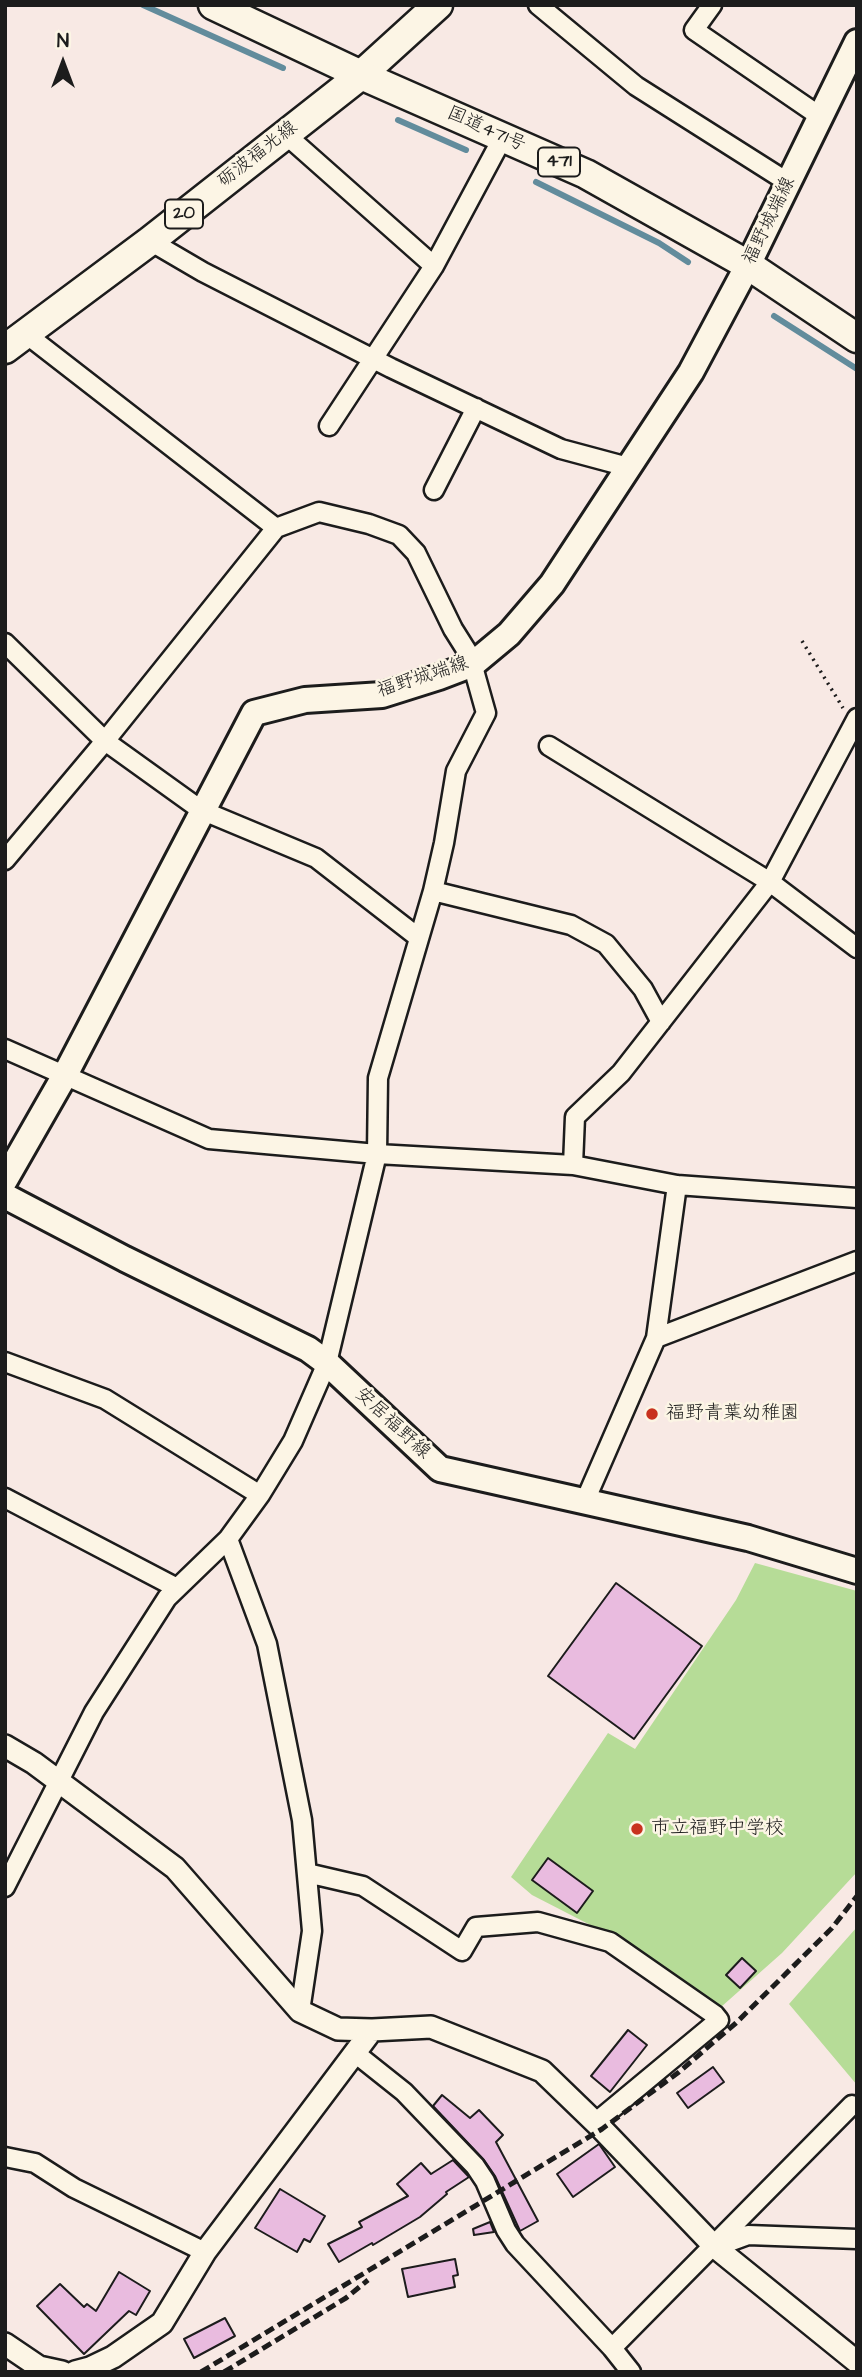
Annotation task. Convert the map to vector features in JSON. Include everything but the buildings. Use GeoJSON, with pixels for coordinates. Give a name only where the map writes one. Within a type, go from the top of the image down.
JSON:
{"type":"FeatureCollection","features":[{"type":"Feature","properties":{"kind":"main road","name":"国道471号"},"geometry":{"type":"LineString","coordinates":[[213,5],[361,75],[586,174],[748,265],[857,338]]}},
{"type":"Feature","properties":{"kind":"main road","name":"砺波福光線"},"geometry":{"type":"LineString","coordinates":[[16,342],[150,241],[361,75],[427,9]]}},
{"type":"Feature","properties":{"kind":"main road","name":"福野城端線"},"geometry":{"type":"LineString","coordinates":[[5,1180],[65,1075],[254,713],[305,700],[382,695],[473,664],[509,634],[552,584],[691,372],[748,265],[857,42]]}},
{"type":"Feature","properties":{"kind":"main road","name":"安居福野線"},"geometry":{"type":"LineString","coordinates":[[5,1196],[308,1349],[327,1363],[440,1469],[748,1538],[857,1571]]}},
{"type":"Feature","properties":{"kind":"street"},"geometry":{"type":"LineString","coordinates":[[538,5],[636,86],[789,183]]}},
{"type":"Feature","properties":{"kind":"street"},"geometry":{"type":"LineString","coordinates":[[712,5],[694,30],[821,117]]}},
{"type":"Feature","properties":{"kind":"street"},"geometry":{"type":"LineString","coordinates":[[285,134],[434,266]]}},
{"type":"Feature","properties":{"kind":"street"},"geometry":{"type":"LineString","coordinates":[[329,426],[434,266],[503,137]]}},
{"type":"Feature","properties":{"kind":"street"},"geometry":{"type":"LineString","coordinates":[[150,241],[203,272],[373,359],[561,449],[628,467]]}},
{"type":"Feature","properties":{"kind":"street"},"geometry":{"type":"LineString","coordinates":[[16,342],[276,528]]}},
{"type":"Feature","properties":{"kind":"street"},"geometry":{"type":"LineString","coordinates":[[434,490],[476,408]]}},
{"type":"Feature","properties":{"kind":"street"},"geometry":{"type":"LineString","coordinates":[[5,860],[105,741],[276,528],[319,512],[369,524],[399,535],[416,553],[473,664],[486,713],[456,771],[433,891],[378,1078],[377,1154],[327,1363],[293,1441],[260,1495],[228,1539],[167,1598],[94,1712],[5,1887]]}},
{"type":"Feature","properties":{"kind":"street"},"geometry":{"type":"LineString","coordinates":[[5,643],[105,741],[201,810],[316,858],[419,938]]}},
{"type":"Feature","properties":{"kind":"street"},"geometry":{"type":"LineString","coordinates":[[573,1165],[575,1117],[621,1073],[770,882],[855,724]]}},
{"type":"Feature","properties":{"kind":"street"},"geometry":{"type":"LineString","coordinates":[[549,746],[770,882],[857,948]]}},
{"type":"Feature","properties":{"kind":"street"},"geometry":{"type":"LineString","coordinates":[[433,891],[571,925],[606,944],[643,989],[661,1022]]}},
{"type":"Feature","properties":{"kind":"street"},"geometry":{"type":"LineString","coordinates":[[5,1049],[209,1139],[377,1154],[573,1165],[677,1185],[857,1198]]}},
{"type":"Feature","properties":{"kind":"street"},"geometry":{"type":"LineString","coordinates":[[585,1501],[656,1338],[677,1185]]}},
{"type":"Feature","properties":{"kind":"street"},"geometry":{"type":"LineString","coordinates":[[656,1338],[855,1264]]}},
{"type":"Feature","properties":{"kind":"street"},"geometry":{"type":"LineString","coordinates":[[5,1362],[105,1399],[260,1495]]}},
{"type":"Feature","properties":{"kind":"street"},"geometry":{"type":"LineString","coordinates":[[5,1498],[177,1588]]}},
{"type":"Feature","properties":{"kind":"street"},"geometry":{"type":"LineString","coordinates":[[228,1539],[267,1644],[302,1820],[312,1931],[300,2011]]}},
{"type":"Feature","properties":{"kind":"street"},"geometry":{"type":"LineString","coordinates":[[5,1746],[59,1782],[175,1868],[300,2011],[338,2029],[431,2027],[542,2071],[715,2247],[857,2362]]}},
{"type":"Feature","properties":{"kind":"street"},"geometry":{"type":"LineString","coordinates":[[307,1873],[363,1886],[462,1951],[476,1927],[538,1922],[610,1942],[715,2015],[719,2020],[595,2123]]}},
{"type":"Feature","properties":{"kind":"street"},"geometry":{"type":"LineString","coordinates":[[75,2372],[113,2357],[162,2323],[205,2252],[372,2030]]}},
{"type":"Feature","properties":{"kind":"street"},"geometry":{"type":"LineString","coordinates":[[355,2053],[404,2092],[475,2166],[515,2244],[631,2372]]}},
{"type":"Feature","properties":{"kind":"street"},"geometry":{"type":"LineString","coordinates":[[612,2348],[715,2247],[852,2105]]}},
{"type":"Feature","properties":{"kind":"street"},"geometry":{"type":"LineString","coordinates":[[5,2157],[35,2164],[74,2188],[205,2252]]}},
{"type":"Feature","properties":{"kind":"street"},"geometry":{"type":"LineString","coordinates":[[715,2247],[748,2235],[857,2239]]}},
{"type":"Feature","properties":{"kind":"street"},"geometry":{"type":"LineString","coordinates":[[5,2344],[38,2367],[62,2372]]}},
{"type":"Feature","properties":{"kind":"path"},"geometry":{"type":"LineString","coordinates":[[802,641],[855,724]]}},
{"type":"Feature","properties":{"kind":"green space"},"geometry":{"type":"Polygon","coordinates":[[[755,1563],[857,1591],[857,1872],[782,1953],[721,2007],[602,1931],[532,1895],[511,1877],[608,1733],[635,1749],[736,1600],[755,1563]]]}},
{"type":"Feature","properties":{"kind":"green space"},"geometry":{"type":"Polygon","coordinates":[[[857,1927],[857,2085],[789,2004],[857,1927]]]}},
{"type":"Feature","properties":{"kind":"waterway"},"geometry":{"type":"LineString","coordinates":[[143,5],[283,68]]}},
{"type":"Feature","properties":{"kind":"waterway"},"geometry":{"type":"LineString","coordinates":[[398,120],[466,150]]}},
{"type":"Feature","properties":{"kind":"waterway"},"geometry":{"type":"LineString","coordinates":[[536,182],[659,243],[688,262]]}},
{"type":"Feature","properties":{"kind":"waterway"},"geometry":{"type":"LineString","coordinates":[[774,316],[857,369]]}},
{"type":"Feature","properties":{"kind":"railway"},"geometry":{"type":"LineString","coordinates":[[201,2372],[602,2129],[679,2072],[736,2023],[832,1928],[857,1896]]}},
{"type":"Feature","properties":{"kind":"railway"},"geometry":{"type":"LineString","coordinates":[[224,2372],[346,2298],[368,2280]]}},
{"type":"Feature","properties":{"kind":"place","name":"福野青葉幼稚園"},"geometry":{"type":"Point","coordinates":[652,1414]}},
{"type":"Feature","properties":{"kind":"place","name":"市立福野中学校"},"geometry":{"type":"Point","coordinates":[637,1829]}}]}
